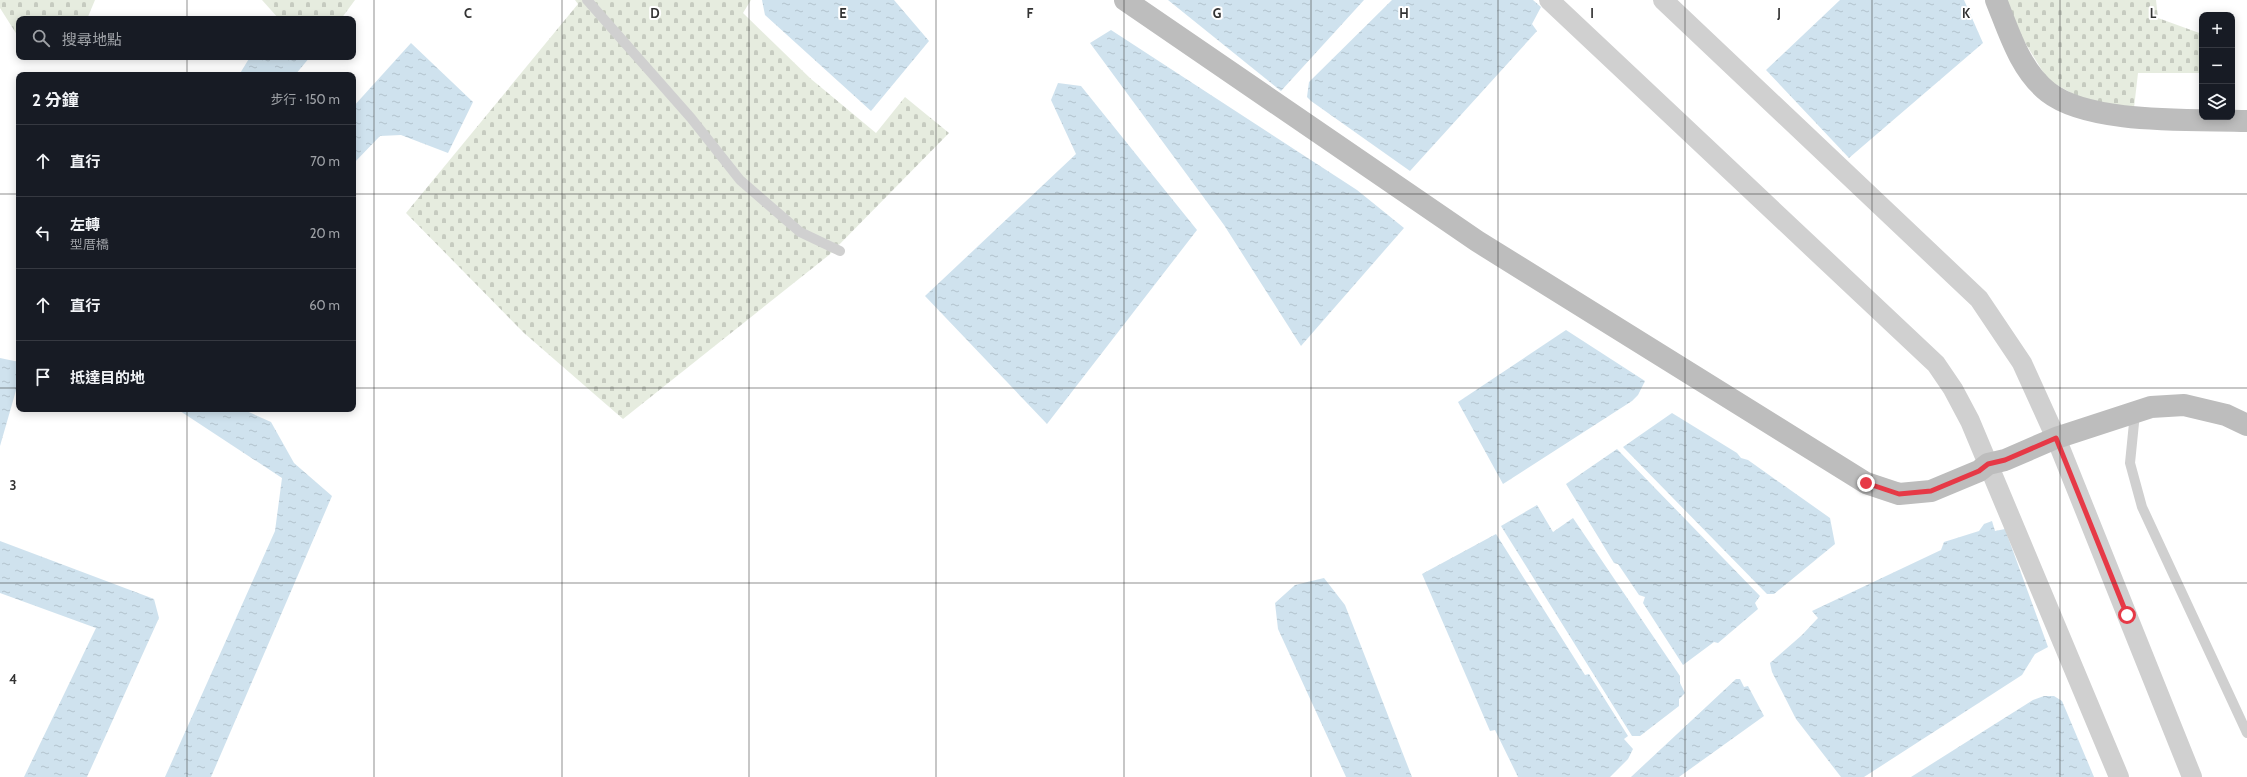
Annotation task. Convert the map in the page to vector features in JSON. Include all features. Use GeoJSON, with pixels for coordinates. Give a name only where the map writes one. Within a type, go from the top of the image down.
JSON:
{"type":"FeatureCollection","features":[{"type":"Feature","properties":{"kind":"street"},"geometry":{"type":"LineString","coordinates":[[1125,0],[1477,241],[1866,483],[1899,494],[1931,491],[2052,440],[2151,407],[2184,405],[2226,415],[2247,425]]}},
{"type":"Feature","properties":{"kind":"street"},"geometry":{"type":"LineString","coordinates":[[1549,0],[1936,364],[1954,389],[1997,462],[2119,777]]}},
{"type":"Feature","properties":{"kind":"street"},"geometry":{"type":"LineString","coordinates":[[1664,0],[1979,299],[2022,363],[2052,440],[2192,777]]}},
{"type":"Feature","properties":{"kind":"street"},"geometry":{"type":"LineString","coordinates":[[1996,0],[2018,53],[2034,78],[2048,92],[2066,101],[2116,116],[2247,121]]}},
{"type":"Feature","properties":{"kind":"lane"},"geometry":{"type":"LineString","coordinates":[[587,0],[691,118],[740,180],[800,232],[840,251]]}},
{"type":"Feature","properties":{"kind":"lane"},"geometry":{"type":"LineString","coordinates":[[2135,413],[2130,463],[2142,507],[2247,733]]}},
{"type":"Feature","properties":{"kind":"green space"},"geometry":{"type":"Polygon","coordinates":[[[0,0],[95,0],[88,16],[16,16],[16,33],[0,8],[0,0]]]}},
{"type":"Feature","properties":{"kind":"green space"},"geometry":{"type":"Polygon","coordinates":[[[262,0],[355,0],[343,16],[276,16],[262,0]]]}},
{"type":"Feature","properties":{"kind":"green space"},"geometry":{"type":"Polygon","coordinates":[[[575,0],[751,0],[743,13],[811,79],[876,133],[905,97],[949,133],[829,255],[623,419],[524,333],[406,213],[578,4],[575,0]]]}},
{"type":"Feature","properties":{"kind":"green space"},"geometry":{"type":"Polygon","coordinates":[[[2007,0],[2156,0],[2158,18],[2199,33],[2199,73],[2138,73],[2134,108],[2093,105],[2048,80],[2021,36],[2007,0]]]}},
{"type":"Feature","properties":{"kind":"water"},"geometry":{"type":"Polygon","coordinates":[[[762,0],[894,0],[929,41],[871,111],[765,15],[762,0]]]}},
{"type":"Feature","properties":{"kind":"water"},"geometry":{"type":"Polygon","coordinates":[[[1168,0],[1364,0],[1281,91],[1168,0]]]}},
{"type":"Feature","properties":{"kind":"water"},"geometry":{"type":"Polygon","coordinates":[[[1392,0],[1533,0],[1541,7],[1532,24],[1537,31],[1410,171],[1307,97],[1309,82],[1392,0]]]}},
{"type":"Feature","properties":{"kind":"water"},"geometry":{"type":"Polygon","coordinates":[[[1840,0],[1964,0],[1983,43],[1849,158],[1766,70],[1840,0]]]}},
{"type":"Feature","properties":{"kind":"water"},"geometry":{"type":"Polygon","coordinates":[[[1111,30],[1357,190],[1404,228],[1301,346],[1224,225],[1090,43],[1111,30]]]}},
{"type":"Feature","properties":{"kind":"water"},"geometry":{"type":"Polygon","coordinates":[[[411,43],[473,102],[448,153],[401,135],[380,136],[356,161],[356,104],[411,43]]]}},
{"type":"Feature","properties":{"kind":"water"},"geometry":{"type":"Polygon","coordinates":[[[248,60],[308,60],[298,72],[241,72],[248,60]]]}},
{"type":"Feature","properties":{"kind":"water"},"geometry":{"type":"Polygon","coordinates":[[[1058,83],[1081,86],[1197,230],[1047,424],[925,296],[1076,154],[1051,100],[1058,83]]]}},
{"type":"Feature","properties":{"kind":"water"},"geometry":{"type":"Polygon","coordinates":[[[1566,330],[1645,381],[1638,395],[1632,401],[1503,484],[1458,402],[1566,330]]]}},
{"type":"Feature","properties":{"kind":"water"},"geometry":{"type":"Polygon","coordinates":[[[0,358],[16,361],[16,390],[0,446],[0,358]]]}},
{"type":"Feature","properties":{"kind":"water"},"geometry":{"type":"Polygon","coordinates":[[[182,412],[249,412],[271,422],[294,463],[332,496],[211,777],[165,777],[275,531],[282,478],[182,412]]]}},
{"type":"Feature","properties":{"kind":"water"},"geometry":{"type":"Polygon","coordinates":[[[1672,413],[1737,453],[1741,458],[1748,460],[1830,518],[1835,544],[1774,594],[1767,594],[1623,447],[1672,413]]]}},
{"type":"Feature","properties":{"kind":"water"},"geometry":{"type":"Polygon","coordinates":[[[1617,449],[1760,596],[1755,603],[1758,609],[1718,643],[1714,642],[1683,665],[1643,603],[1645,597],[1639,595],[1618,564],[1614,563],[1566,484],[1617,449]]]}},
{"type":"Feature","properties":{"kind":"water"},"geometry":{"type":"Polygon","coordinates":[[[1537,505],[1553,532],[1573,518],[1680,676],[1680,683],[1685,693],[1679,699],[1679,706],[1640,736],[1632,736],[1501,526],[1537,505]]]}},
{"type":"Feature","properties":{"kind":"water"},"geometry":{"type":"Polygon","coordinates":[[[1992,521],[1995,531],[2005,529],[2048,647],[2035,654],[2022,675],[1864,777],[1841,777],[1796,719],[1772,672],[1770,663],[1802,635],[1818,618],[1812,611],[1941,550],[1944,542],[1979,531],[1984,524],[1992,521]]]}},
{"type":"Feature","properties":{"kind":"water"},"geometry":{"type":"Polygon","coordinates":[[[1496,534],[1585,675],[1589,674],[1628,736],[1624,739],[1633,749],[1628,759],[1610,777],[1518,777],[1495,730],[1490,731],[1422,574],[1496,534]]]}},
{"type":"Feature","properties":{"kind":"water"},"geometry":{"type":"Polygon","coordinates":[[[0,541],[154,599],[159,618],[87,777],[24,777],[96,628],[0,593],[0,541]]]}},
{"type":"Feature","properties":{"kind":"water"},"geometry":{"type":"Polygon","coordinates":[[[1324,578],[1345,605],[1412,777],[1346,777],[1278,629],[1275,603],[1295,585],[1324,578]]]}},
{"type":"Feature","properties":{"kind":"water"},"geometry":{"type":"Polygon","coordinates":[[[1736,679],[1740,679],[1744,687],[1748,686],[1764,716],[1679,777],[1631,777],[1736,679]]]}},
{"type":"Feature","properties":{"kind":"water"},"geometry":{"type":"Polygon","coordinates":[[[2044,696],[2054,696],[2062,701],[2094,777],[1911,777],[2033,700],[2044,696]]]}},
{"type":"Feature","properties":{"kind":"route"},"geometry":{"type":"LineString","coordinates":[[1866,483],[1899,494],[1931,491],[1979,471],[1988,464],[2005,460],[2056,438],[2127,615]]}}]}
